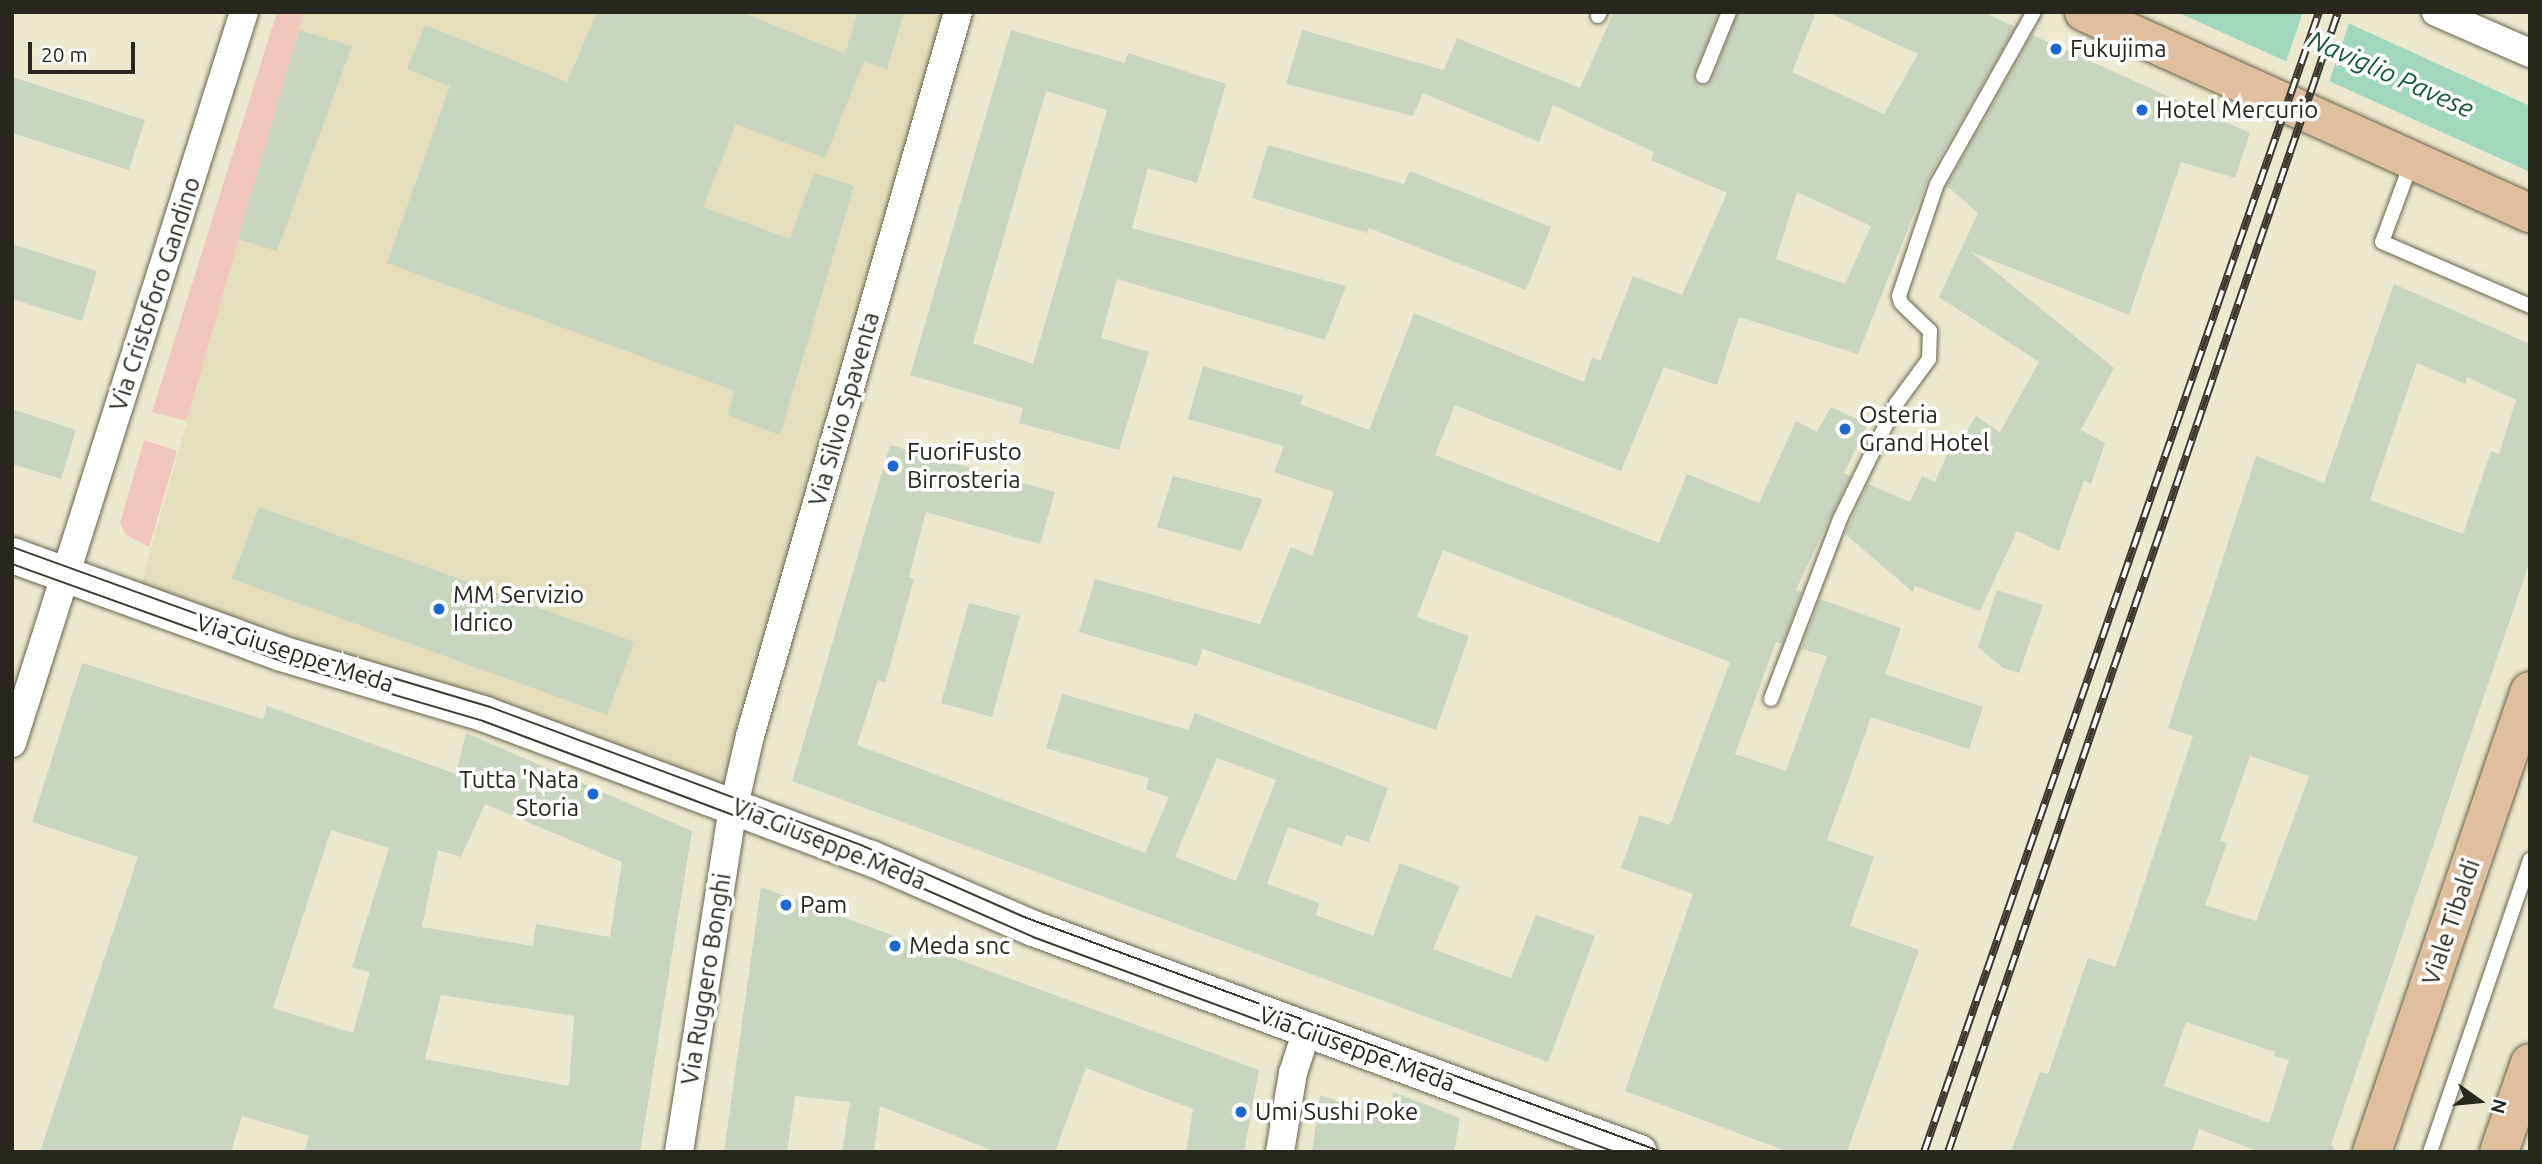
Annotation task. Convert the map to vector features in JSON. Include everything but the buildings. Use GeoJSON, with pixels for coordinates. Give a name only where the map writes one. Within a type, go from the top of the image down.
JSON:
{"type":"FeatureCollection","features":[{"type":"Feature","properties":{"kind":"main road"},"geometry":{"type":"LineString","coordinates":[[2084,12],[2530,213]]}},
{"type":"Feature","properties":{"kind":"main road","name":"Viale Tibaldi"},"geometry":{"type":"LineString","coordinates":[[2372,1152],[2530,691]]}},
{"type":"Feature","properties":{"kind":"main road"},"geometry":{"type":"LineString","coordinates":[[2499,1152],[2530,1063]]}},
{"type":"Feature","properties":{"kind":"street","name":"Via Cristoforo Gandino"},"geometry":{"type":"LineString","coordinates":[[12,744],[244,12]]}},
{"type":"Feature","properties":{"kind":"street","name":"Via Silvio Spaventa"},"geometry":{"type":"LineString","coordinates":[[734,806],[750,736],[958,12]]}},
{"type":"Feature","properties":{"kind":"street"},"geometry":{"type":"LineString","coordinates":[[2436,12],[2530,53]]}},
{"type":"Feature","properties":{"kind":"street","name":"Via Giuseppe Meda"},"geometry":{"type":"LineString","coordinates":[[12,555],[281,653],[455,703],[872,858],[1020,923],[1639,1152]]}},
{"type":"Feature","properties":{"kind":"street","name":"Via Ruggero Bonghi"},"geometry":{"type":"LineString","coordinates":[[679,1152],[734,806]]}},
{"type":"Feature","properties":{"kind":"street"},"geometry":{"type":"LineString","coordinates":[[1280,1152],[1293,1073],[1307,1030]]}},
{"type":"Feature","properties":{"kind":"lane"},"geometry":{"type":"LineString","coordinates":[[1703,76],[1729,12]]}},
{"type":"Feature","properties":{"kind":"lane"},"geometry":{"type":"LineString","coordinates":[[1771,699],[1840,519],[1896,404],[1929,359],[1930,331],[1901,303],[1899,296],[1937,184],[2034,12]]}},
{"type":"Feature","properties":{"kind":"lane"},"geometry":{"type":"LineString","coordinates":[[2413,159],[2382,242],[2530,306]]}},
{"type":"Feature","properties":{"kind":"lane"},"geometry":{"type":"LineString","coordinates":[[2430,1152],[2530,860]]}},
{"type":"Feature","properties":{"kind":"shaded area"},"geometry":{"type":"Polygon","coordinates":[[[277,12],[304,12],[187,421],[152,412],[277,12]]]}},
{"type":"Feature","properties":{"kind":"shaded area"},"geometry":{"type":"Polygon","coordinates":[[[304,12],[953,12],[728,800],[465,692],[140,587],[304,12]]]}},
{"type":"Feature","properties":{"kind":"shaded area"},"geometry":{"type":"Polygon","coordinates":[[[144,440],[177,451],[149,547],[125,534],[120,523],[144,440]]]}},
{"type":"Feature","properties":{"kind":"water","name":"Naviglio Pavese"},"geometry":{"type":"Polygon","coordinates":[[[2177,12],[2324,12],[2530,106],[2530,172],[2177,12]]]}},
{"type":"Feature","properties":{"kind":"pier"},"geometry":{"type":"Polygon","coordinates":[[[2303,12],[2332,12],[2350,20],[2328,85],[2285,65],[2303,12]]]}},
{"type":"Feature","properties":{"kind":"tram line"},"geometry":{"type":"LineString","coordinates":[[12,547],[289,647],[490,707],[861,845],[1024,917],[1662,1152]]}},
{"type":"Feature","properties":{"kind":"tram line"},"geometry":{"type":"LineString","coordinates":[[12,564],[292,665],[483,721],[883,871],[1033,937],[1615,1152]]}},
{"type":"Feature","properties":{"kind":"railway"},"geometry":{"type":"LineString","coordinates":[[1924,1152],[2319,12]]}},
{"type":"Feature","properties":{"kind":"railway"},"geometry":{"type":"LineString","coordinates":[[1948,1152],[2338,12]]}},
{"type":"Feature","properties":{"kind":"place","name":"Fukujima"},"geometry":{"type":"Point","coordinates":[2056,49]}},
{"type":"Feature","properties":{"kind":"place","name":"Hotel Mercurio"},"geometry":{"type":"Point","coordinates":[2142,110]}},
{"type":"Feature","properties":{"kind":"place","name":"Osteria Grand Hotel"},"geometry":{"type":"Point","coordinates":[1845,429]}},
{"type":"Feature","properties":{"kind":"place","name":"FuoriFusto Birrosteria"},"geometry":{"type":"Point","coordinates":[893,466]}},
{"type":"Feature","properties":{"kind":"place","name":"MM Servizio Idrico"},"geometry":{"type":"Point","coordinates":[439,609]}},
{"type":"Feature","properties":{"kind":"place","name":"Tutta 'Nata Storia"},"geometry":{"type":"Point","coordinates":[593,794]}},
{"type":"Feature","properties":{"kind":"place","name":"Pam"},"geometry":{"type":"Point","coordinates":[786,905]}},
{"type":"Feature","properties":{"kind":"place","name":"Meda snc"},"geometry":{"type":"Point","coordinates":[895,946]}},
{"type":"Feature","properties":{"kind":"place","name":"Umi Sushi Poke"},"geometry":{"type":"Point","coordinates":[1241,1112]}}]}
